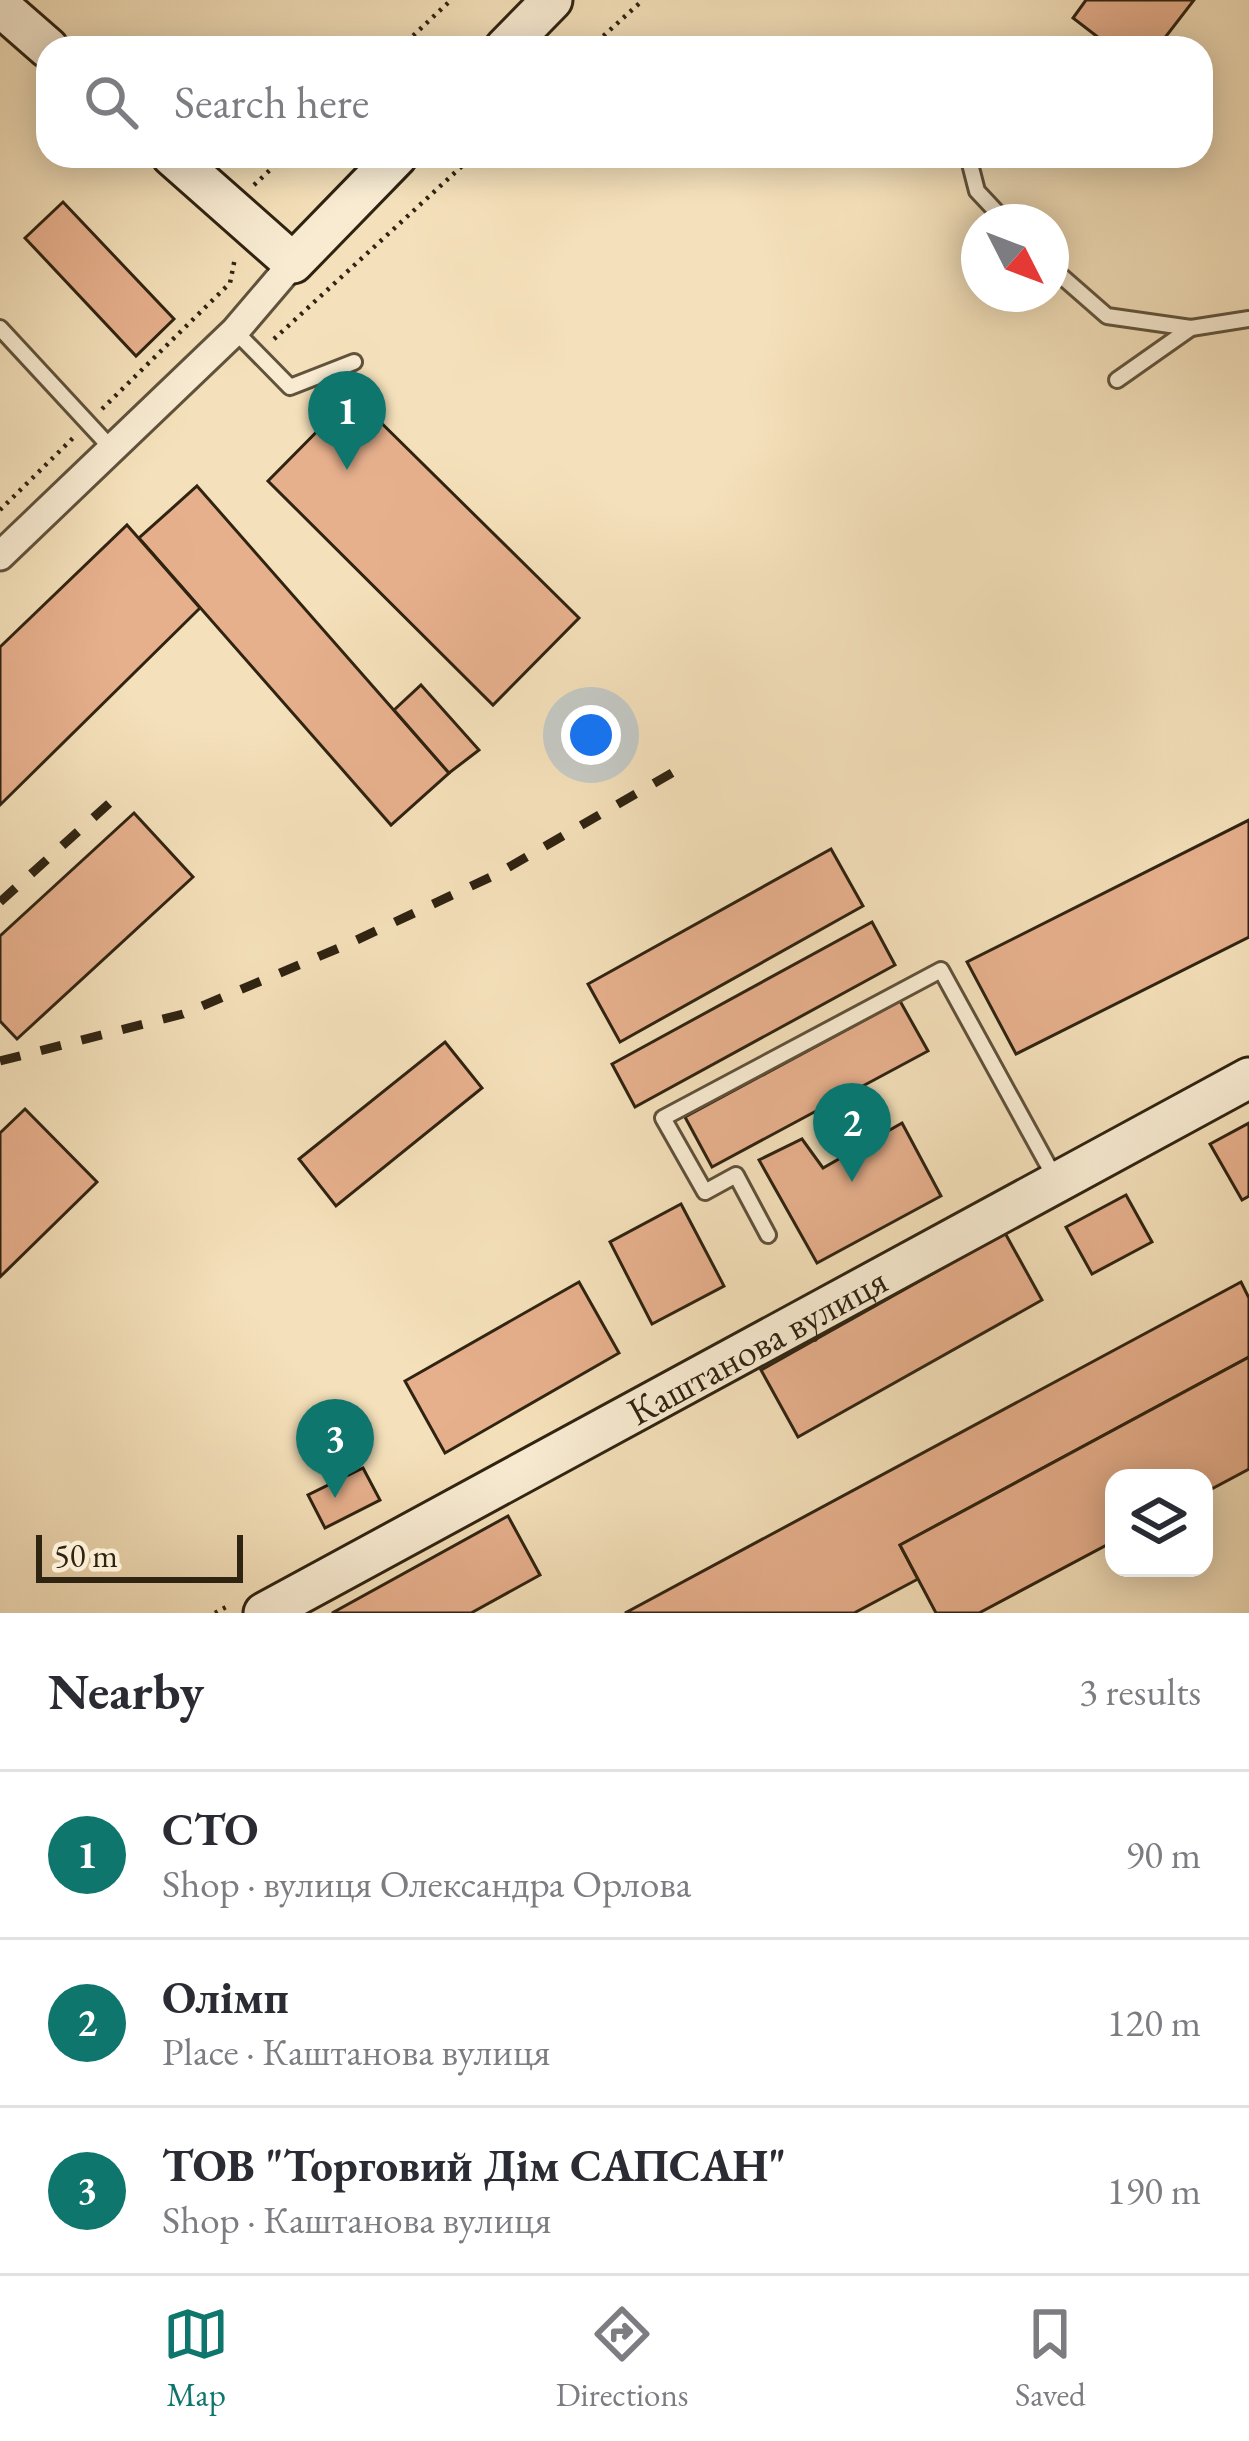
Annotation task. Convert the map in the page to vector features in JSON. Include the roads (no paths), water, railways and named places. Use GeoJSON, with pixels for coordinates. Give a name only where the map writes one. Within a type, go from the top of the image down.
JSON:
{"type":"FeatureCollection","features":[{"type":"Feature","properties":{"kind":"street"},"geometry":{"type":"LineString","coordinates":[[517,36],[552,0]]}},
{"type":"Feature","properties":{"kind":"street"},"geometry":{"type":"LineString","coordinates":[[0,6],[36,38]]}},
{"type":"Feature","properties":{"kind":"street"},"geometry":{"type":"LineString","coordinates":[[186,168],[293,263]]}},
{"type":"Feature","properties":{"kind":"street"},"geometry":{"type":"LineString","coordinates":[[0,556],[235,331],[293,263],[386,168]]}},
{"type":"Feature","properties":{"kind":"street","name":"Каштанова вулиця"},"geometry":{"type":"LineString","coordinates":[[264,1613],[1249,1078]]}},
{"type":"Feature","properties":{"kind":"lane"},"geometry":{"type":"LineString","coordinates":[[971,168],[977,191],[989,204]]}},
{"type":"Feature","properties":{"kind":"lane"},"geometry":{"type":"LineString","coordinates":[[1069,283],[1107,316],[1191,328],[1249,319]]}},
{"type":"Feature","properties":{"kind":"lane"},"geometry":{"type":"LineString","coordinates":[[0,328],[112,449]]}},
{"type":"Feature","properties":{"kind":"lane"},"geometry":{"type":"LineString","coordinates":[[1117,380],[1191,328]]}},
{"type":"Feature","properties":{"kind":"lane"},"geometry":{"type":"LineString","coordinates":[[235,331],[290,387],[354,362]]}},
{"type":"Feature","properties":{"kind":"lane"},"geometry":{"type":"LineString","coordinates":[[769,1235],[736,1175],[705,1192],[663,1118],[941,970],[1058,1182]]}},
{"type":"Feature","properties":{"kind":"railway"},"geometry":{"type":"LineString","coordinates":[[0,1061],[183,1014],[346,945],[497,874],[677,770]]}},
{"type":"Feature","properties":{"kind":"railway"},"geometry":{"type":"LineString","coordinates":[[0,902],[124,790]]}},
{"type":"Feature","properties":{"kind":"place","name":"СТО"},"geometry":{"type":"Point","coordinates":[347,470]}},
{"type":"Feature","properties":{"kind":"place","name":"Олімп"},"geometry":{"type":"Point","coordinates":[852,1182]}},
{"type":"Feature","properties":{"kind":"place","name":"ТОВ \"Торговий Дім САПСАН\""},"geometry":{"type":"Point","coordinates":[335,1498]}}]}
